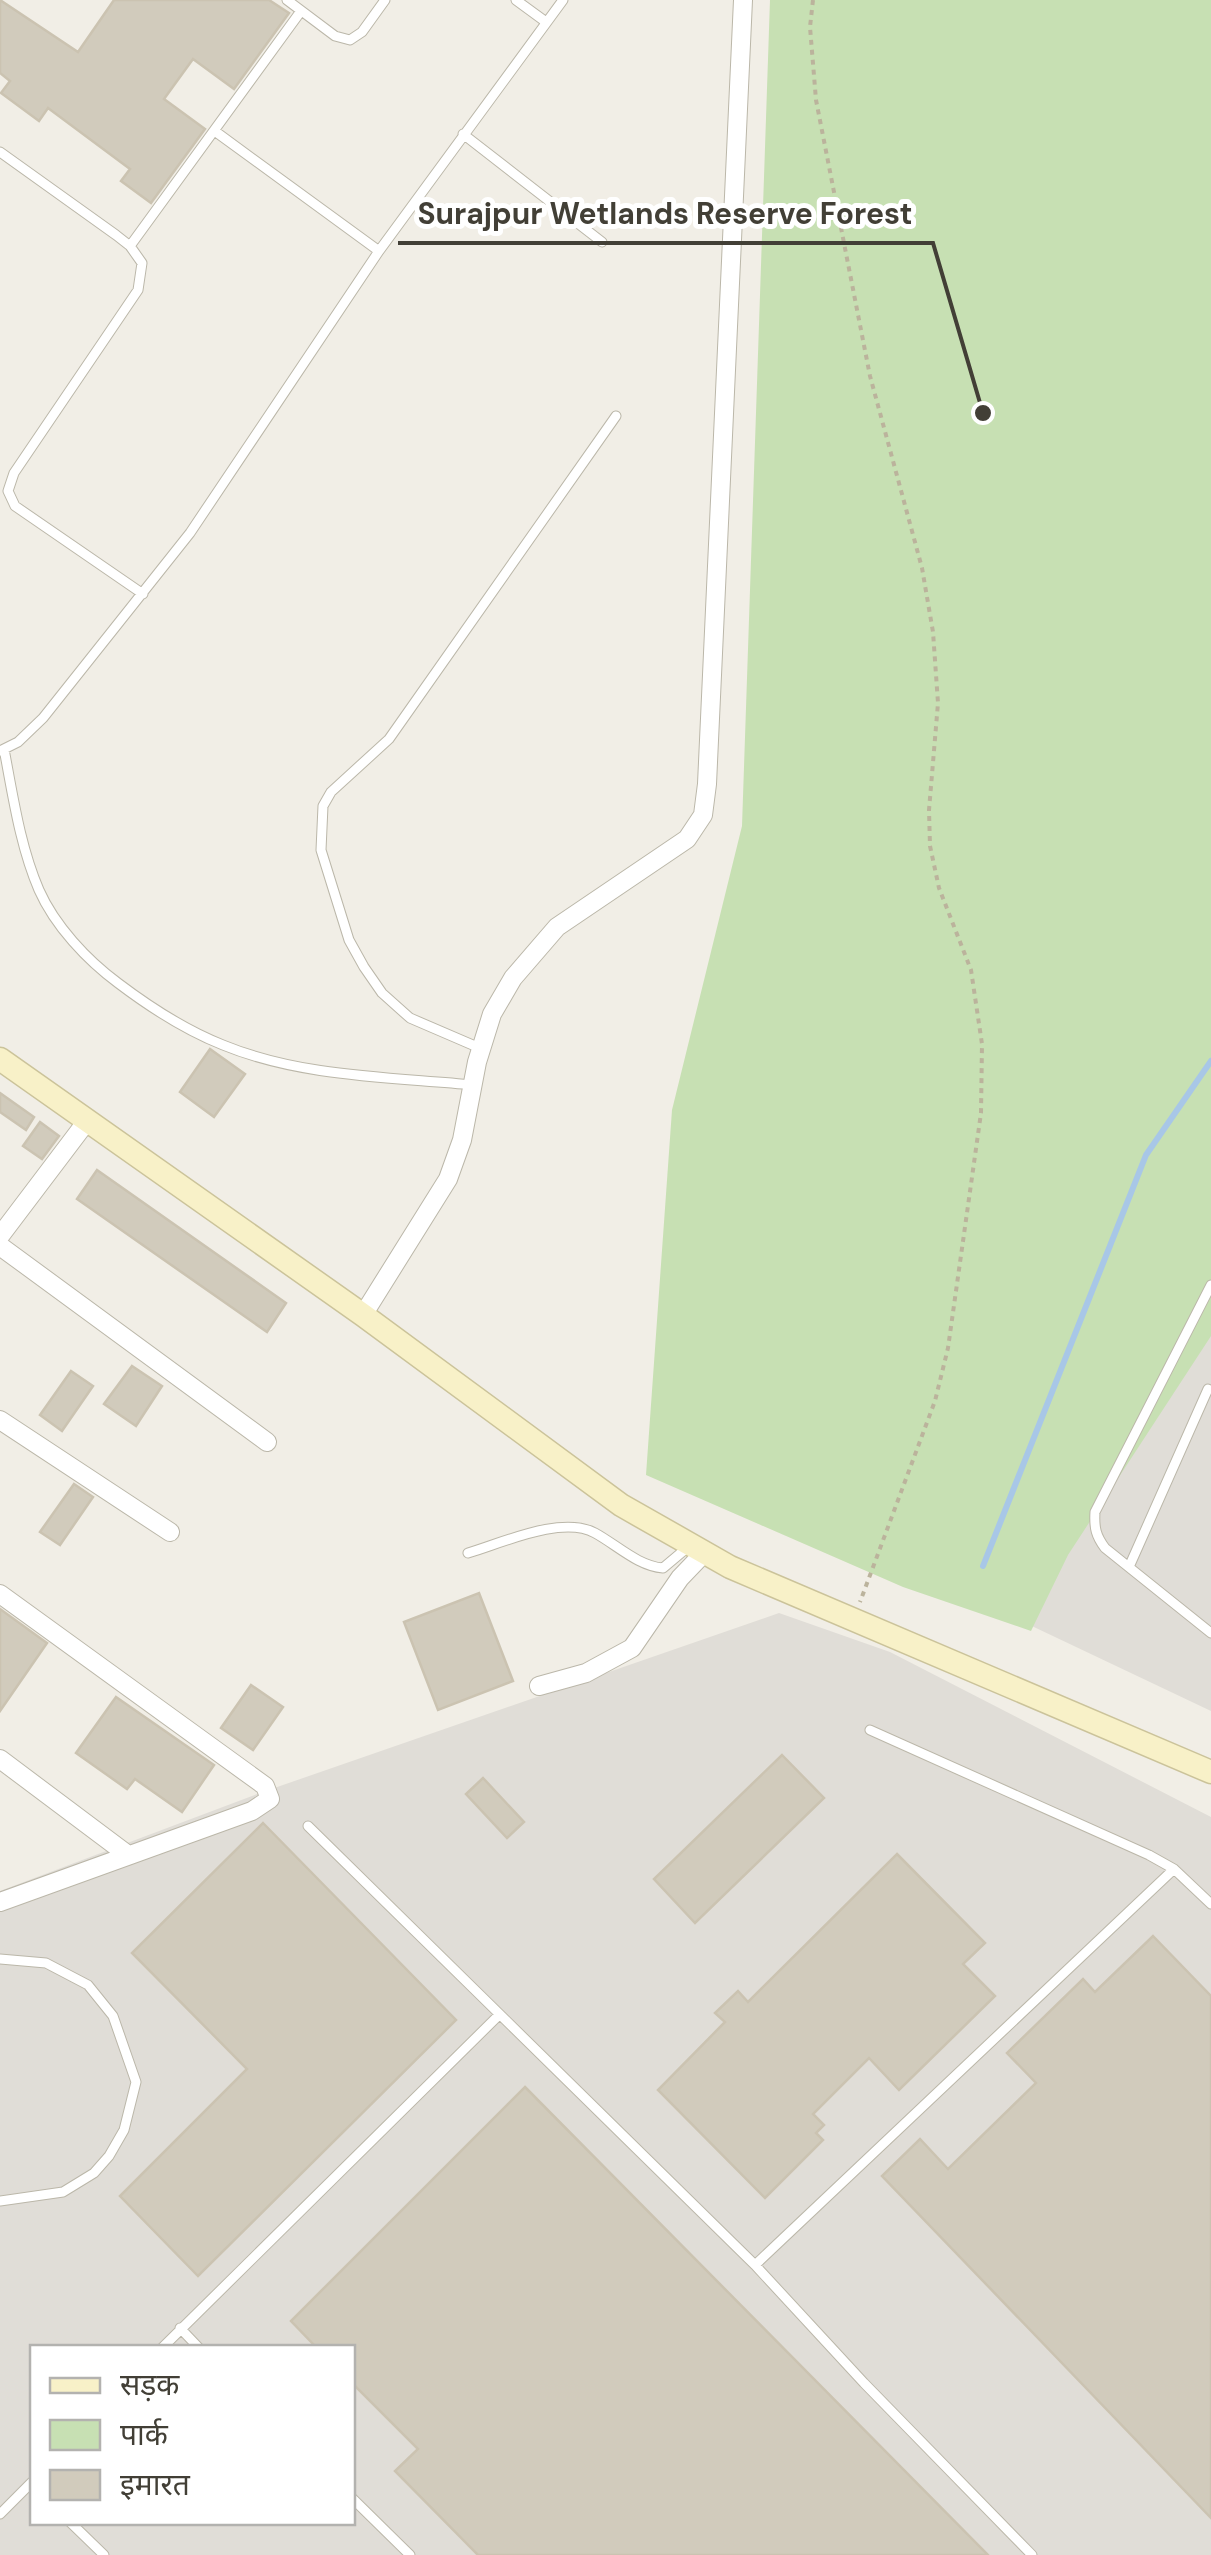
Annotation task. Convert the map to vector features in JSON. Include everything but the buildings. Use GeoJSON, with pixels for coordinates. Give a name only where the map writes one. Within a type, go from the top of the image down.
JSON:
{"type":"FeatureCollection","features":[{"type":"Feature","properties":{"kind":"main road"},"geometry":{"type":"LineString","coordinates":[[0,1059],[364,1315],[621,1504],[697,1549],[730,1567],[1211,1772]]}},
{"type":"Feature","properties":{"kind":"street"},"geometry":{"type":"LineString","coordinates":[[364,1315],[448,1179],[462,1140],[492,1014],[513,978],[558,927],[686,839],[703,815],[743,0]]}},
{"type":"Feature","properties":{"kind":"street"},"geometry":{"type":"LineString","coordinates":[[0,1236],[86,1121]]}},
{"type":"Feature","properties":{"kind":"street"},"geometry":{"type":"LineString","coordinates":[[0,1246],[267,1442]]}},
{"type":"Feature","properties":{"kind":"street"},"geometry":{"type":"LineString","coordinates":[[0,1420],[170,1532]]}},
{"type":"Feature","properties":{"kind":"street"},"geometry":{"type":"LineString","coordinates":[[540,1686],[586,1673],[632,1648],[697,1549]]}},
{"type":"Feature","properties":{"kind":"street"},"geometry":{"type":"LineString","coordinates":[[0,1594],[270,1793],[266,1805],[252,1812],[0,1902]]}},
{"type":"Feature","properties":{"kind":"street"},"geometry":{"type":"LineString","coordinates":[[0,1758],[128,1855]]}},
{"type":"Feature","properties":{"kind":"lane"},"geometry":{"type":"LineString","coordinates":[[287,0],[334,36],[350,40],[362,32],[385,0]]}},
{"type":"Feature","properties":{"kind":"lane"},"geometry":{"type":"LineString","coordinates":[[516,0],[546,22]]}},
{"type":"Feature","properties":{"kind":"lane"},"geometry":{"type":"LineString","coordinates":[[473,1085],[272,1061],[224,1046],[177,1024],[137,997],[96,966],[40,892],[2,750],[18,742],[44,718],[190,533],[379,250],[562,0]]}},
{"type":"Feature","properties":{"kind":"lane"},"geometry":{"type":"LineString","coordinates":[[130,246],[301,11]]}},
{"type":"Feature","properties":{"kind":"lane"},"geometry":{"type":"LineString","coordinates":[[216,132],[379,250]]}},
{"type":"Feature","properties":{"kind":"lane"},"geometry":{"type":"LineString","coordinates":[[464,134],[602,242]]}},
{"type":"Feature","properties":{"kind":"lane"},"geometry":{"type":"LineString","coordinates":[[0,152],[130,246],[142,263],[138,290],[14,473],[8,491],[16,506],[143,594]]}},
{"type":"Feature","properties":{"kind":"lane"},"geometry":{"type":"LineString","coordinates":[[482,1049],[410,1018],[382,993],[364,968],[349,940],[320,850],[323,806],[331,792],[389,739],[616,416]]}},
{"type":"Feature","properties":{"kind":"lane"},"geometry":{"type":"LineString","coordinates":[[1210,1630],[1106,1548],[1096,1536],[1095,1512],[1211,1286]]}},
{"type":"Feature","properties":{"kind":"lane"},"geometry":{"type":"LineString","coordinates":[[1129,1566],[1208,1390]]}},
{"type":"Feature","properties":{"kind":"lane"},"geometry":{"type":"LineString","coordinates":[[468,1553],[572,1526],[591,1531],[650,1567],[663,1568],[697,1549]]}},
{"type":"Feature","properties":{"kind":"lane"},"geometry":{"type":"LineString","coordinates":[[870,1730],[1174,1868],[1211,1904]]}},
{"type":"Feature","properties":{"kind":"lane"},"geometry":{"type":"LineString","coordinates":[[308,1826],[755,2264],[864,2383],[1032,2555]]}},
{"type":"Feature","properties":{"kind":"lane"},"geometry":{"type":"LineString","coordinates":[[755,2264],[1174,1868]]}},
{"type":"Feature","properties":{"kind":"lane"},"geometry":{"type":"LineString","coordinates":[[0,1959],[46,1963],[88,1985],[113,2016],[136,2082],[124,2130],[94,2173],[63,2192],[0,2201]]}},
{"type":"Feature","properties":{"kind":"lane"},"geometry":{"type":"LineString","coordinates":[[165,2345],[498,2015]]}},
{"type":"Feature","properties":{"kind":"lane"},"geometry":{"type":"LineString","coordinates":[[180,2328],[196,2345]]}},
{"type":"Feature","properties":{"kind":"lane"},"geometry":{"type":"LineString","coordinates":[[0,2514],[30,2486]]}},
{"type":"Feature","properties":{"kind":"lane"},"geometry":{"type":"LineString","coordinates":[[355,2501],[410,2555]]}},
{"type":"Feature","properties":{"kind":"lane"},"geometry":{"type":"LineString","coordinates":[[73,2525],[104,2555]]}},
{"type":"Feature","properties":{"kind":"path"},"geometry":{"type":"LineString","coordinates":[[813,0],[810,27],[816,100],[870,376],[922,568],[934,632],[938,704],[928,810],[930,846],[938,888],[971,970],[982,1044],[982,1113],[948,1348],[935,1401],[853,1620]]}},
{"type":"Feature","properties":{"kind":"shaded area"},"geometry":{"type":"Polygon","coordinates":[[[1211,1173],[1211,1711],[1000,1611],[1211,1173]]]}},
{"type":"Feature","properties":{"kind":"shaded area"},"geometry":{"type":"Polygon","coordinates":[[[779,1613],[890,1652],[1211,1817],[1211,2555],[0,2555],[0,1891],[257,1794],[779,1613]]]}},
{"type":"Feature","properties":{"kind":"green space"},"geometry":{"type":"Polygon","coordinates":[[[770,0],[1211,0],[1211,1336],[1068,1555],[1031,1631],[903,1587],[646,1475],[672,1110],[742,826],[770,0]]]}},
{"type":"Feature","properties":{"kind":"waterway"},"geometry":{"type":"LineString","coordinates":[[983,1566],[1146,1155],[1211,1061]]}},
{"type":"Feature","properties":{"kind":"place","name":"Surajpur Wetlands Reserve Forest"},"geometry":{"type":"Point","coordinates":[983,413]}}]}
